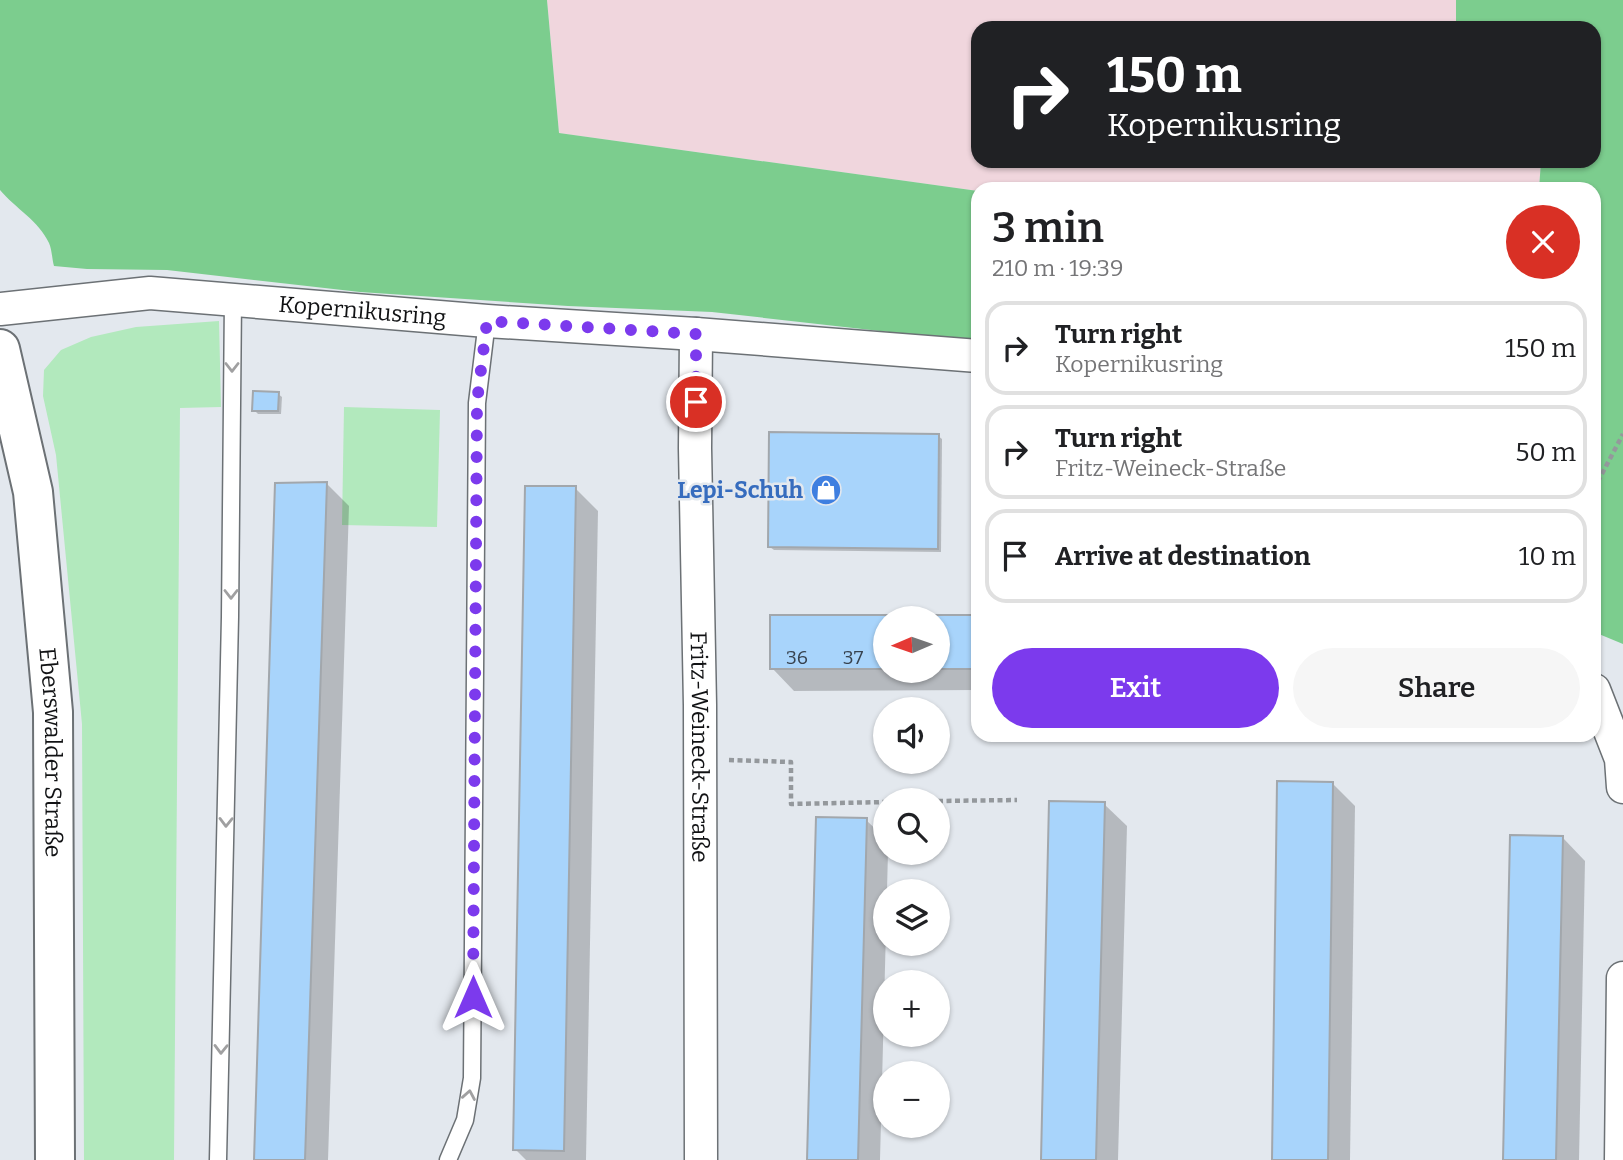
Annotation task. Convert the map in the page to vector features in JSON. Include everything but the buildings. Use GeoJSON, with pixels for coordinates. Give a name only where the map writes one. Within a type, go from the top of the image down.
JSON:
{"type":"FeatureCollection","features":[{"type":"Feature","properties":{"kind":"main road","name":"Eberswalder Straße"},"geometry":{"type":"LineString","coordinates":[[0,349],[33,492],[53,712],[55,1160]]}},
{"type":"Feature","properties":{"kind":"street","name":"Kopernikusring"},"geometry":{"type":"LineString","coordinates":[[0,309],[150,293],[487,321],[971,355]]}},
{"type":"Feature","properties":{"kind":"street","name":"Fritz-Weineck-Straße"},"geometry":{"type":"LineString","coordinates":[[696,334],[701,1160]]}},
{"type":"Feature","properties":{"kind":"street"},"geometry":{"type":"LineString","coordinates":[[1601,708],[1621,759],[1623,787]]}},
{"type":"Feature","properties":{"kind":"street"},"geometry":{"type":"LineString","coordinates":[[1621,1160],[1623,978]]}},
{"type":"Feature","properties":{"kind":"lane"},"geometry":{"type":"LineString","coordinates":[[218,1160],[230,617],[233,298]]}},
{"type":"Feature","properties":{"kind":"lane"},"geometry":{"type":"LineString","coordinates":[[448,1160],[464,1120],[472,1078],[477,402],[487,321]]}},
{"type":"Feature","properties":{"kind":"path"},"geometry":{"type":"LineString","coordinates":[[1601,476],[1623,434]]}},
{"type":"Feature","properties":{"kind":"path"},"geometry":{"type":"LineString","coordinates":[[700,760],[792,762],[791,804],[873,802]]}},
{"type":"Feature","properties":{"kind":"path"},"geometry":{"type":"LineString","coordinates":[[950,801],[1017,800]]}},
{"type":"Feature","properties":{"kind":"shaded area"},"geometry":{"type":"Polygon","coordinates":[[[547,0],[1456,0],[1456,21],[971,21],[971,168],[1540,168],[1540,182],[971,182],[971,190],[559,133],[547,0]]]}},
{"type":"Feature","properties":{"kind":"green space"},"geometry":{"type":"Polygon","coordinates":[[[0,0],[547,0],[559,133],[971,190],[971,341],[712,312],[568,306],[360,292],[167,270],[54,266],[45,235],[0,190],[0,0]]]}},
{"type":"Feature","properties":{"kind":"green space"},"geometry":{"type":"Polygon","coordinates":[[[1456,0],[1623,0],[1623,644],[1601,635],[1601,182],[1540,182],[1540,168],[1601,168],[1601,21],[1456,21],[1456,0]]]}},
{"type":"Feature","properties":{"kind":"green space"},"geometry":{"type":"Polygon","coordinates":[[[219,321],[221,407],[180,408],[174,1160],[84,1160],[82,724],[56,455],[43,396],[44,370],[61,350],[91,337],[136,327],[219,321]]]}},
{"type":"Feature","properties":{"kind":"green space"},"geometry":{"type":"Polygon","coordinates":[[[344,407],[440,410],[437,527],[342,525],[344,407]]]}},
{"type":"Feature","properties":{"kind":"place","name":"Lepi-Schuh"},"geometry":{"type":"Point","coordinates":[826,490]}},
{"type":"Feature","properties":{"kind":"route"},"geometry":{"type":"LineString","coordinates":[[473,997],[477,402],[487,321],[696,334],[696,402]]}}]}
